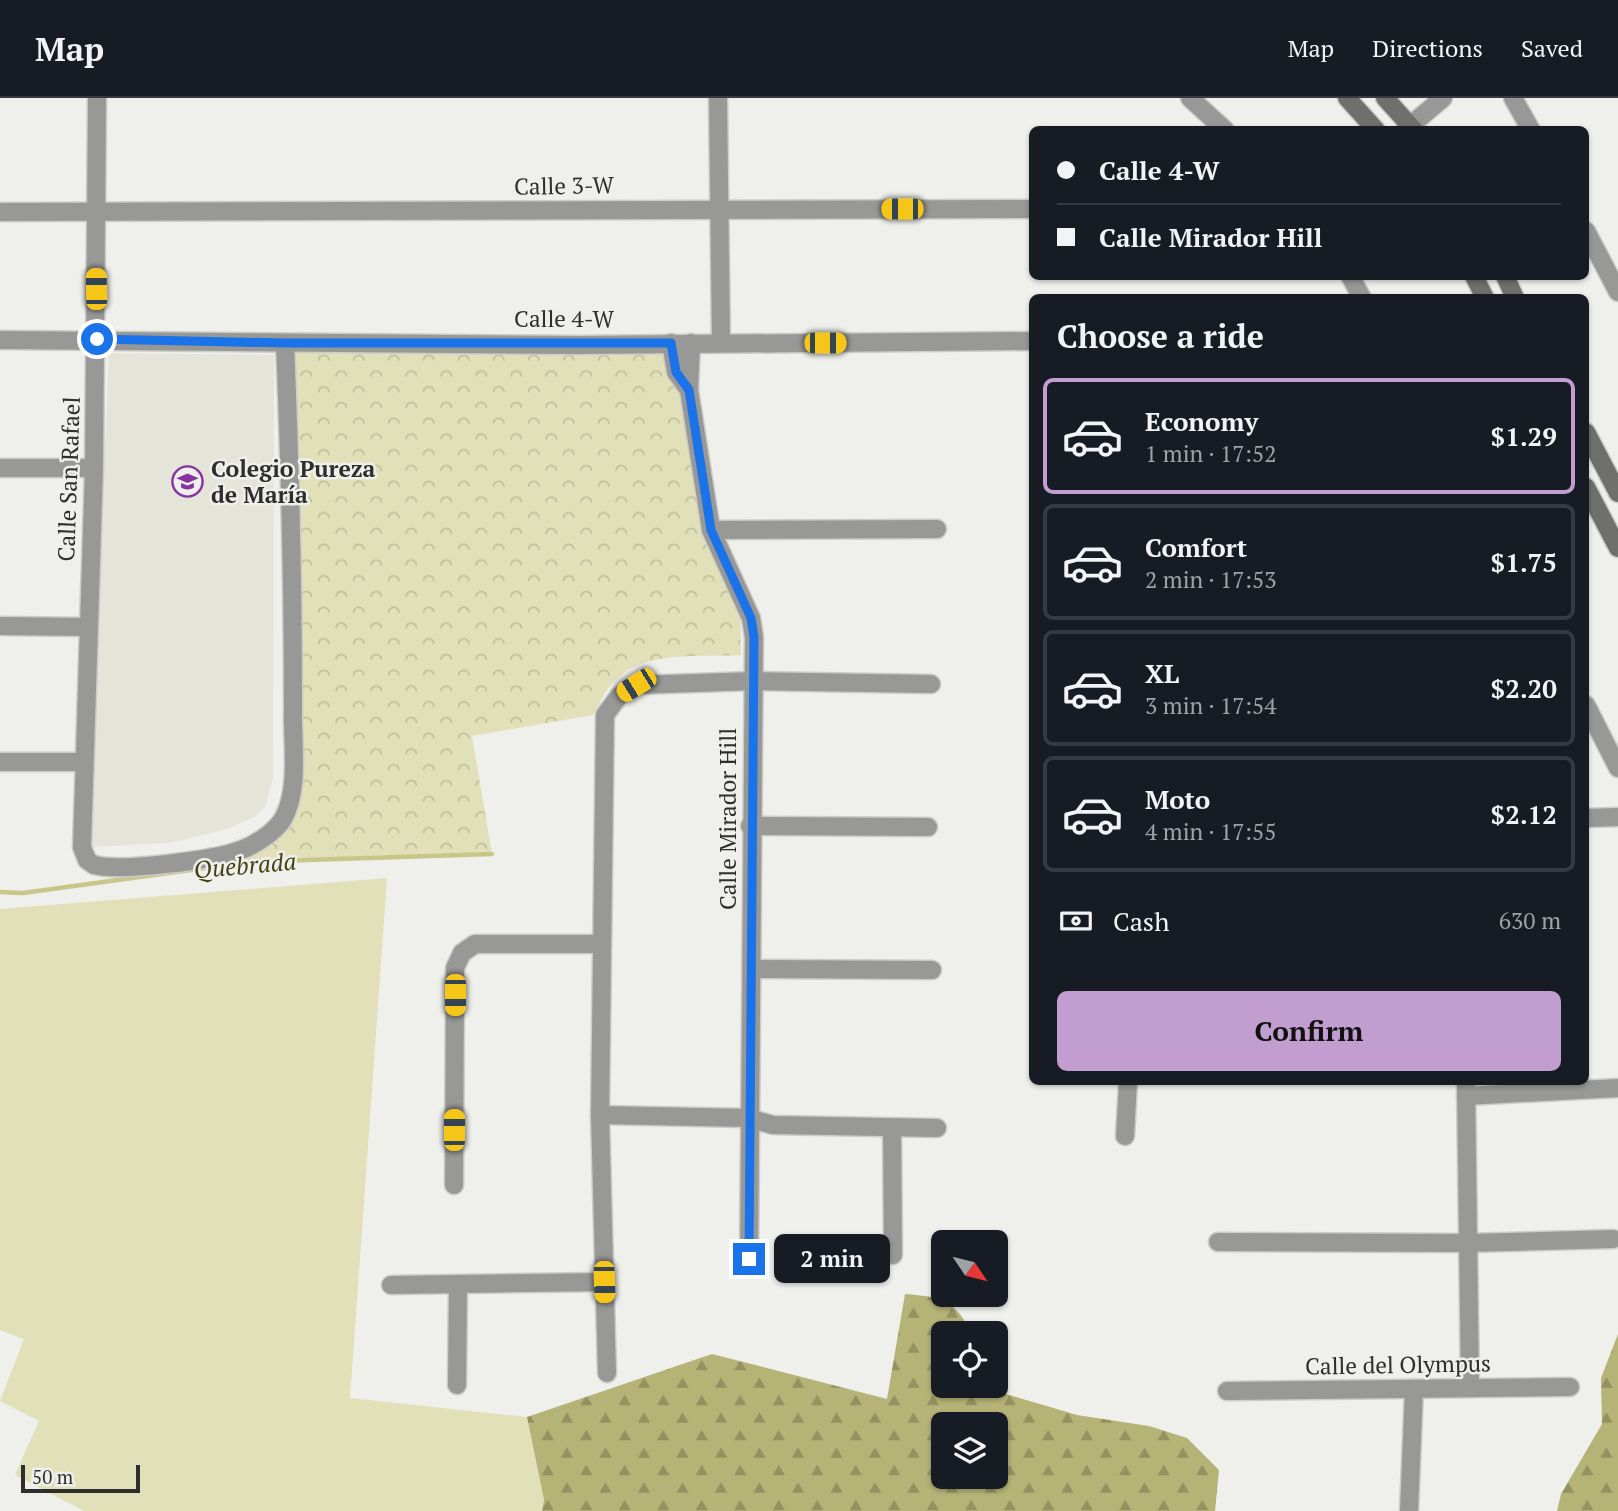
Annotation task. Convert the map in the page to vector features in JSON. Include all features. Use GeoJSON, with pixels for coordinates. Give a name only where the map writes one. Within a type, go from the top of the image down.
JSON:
{"type":"FeatureCollection","features":[{"type":"Feature","properties":{"kind":"main road"},"geometry":{"type":"LineString","coordinates":[[1347,98],[1372,126]]}},
{"type":"Feature","properties":{"kind":"main road"},"geometry":{"type":"LineString","coordinates":[[1385,98],[1408,126]]}},
{"type":"Feature","properties":{"kind":"main road"},"geometry":{"type":"LineString","coordinates":[[1589,438],[1618,493]]}},
{"type":"Feature","properties":{"kind":"main road"},"geometry":{"type":"LineString","coordinates":[[1589,493],[1618,548]]}},
{"type":"Feature","properties":{"kind":"street","name":"Calle San Rafael"},"geometry":{"type":"LineString","coordinates":[[97,98],[97,339],[82,846],[87,860],[102,867],[230,854],[244,849],[277,827],[288,809],[292,775],[293,657],[285,343]]}},
{"type":"Feature","properties":{"kind":"street"},"geometry":{"type":"LineString","coordinates":[[718,98],[721,344]]}},
{"type":"Feature","properties":{"kind":"street"},"geometry":{"type":"LineString","coordinates":[[1190,98],[1221,126]]}},
{"type":"Feature","properties":{"kind":"street"},"geometry":{"type":"LineString","coordinates":[[1412,126],[1443,98]]}},
{"type":"Feature","properties":{"kind":"street"},"geometry":{"type":"LineString","coordinates":[[1513,98],[1529,126]]}},
{"type":"Feature","properties":{"kind":"street","name":"Calle 3-W"},"geometry":{"type":"LineString","coordinates":[[0,212],[1029,209]]}},
{"type":"Feature","properties":{"kind":"street"},"geometry":{"type":"LineString","coordinates":[[1589,237],[1618,292]]}},
{"type":"Feature","properties":{"kind":"street","name":"Calle 4-W"},"geometry":{"type":"LineString","coordinates":[[0,340],[721,344],[1029,341]]}},
{"type":"Feature","properties":{"kind":"street","name":"Calle Mirador Hill"},"geometry":{"type":"LineString","coordinates":[[671,343],[676,372],[689,390]]}},
{"type":"Feature","properties":{"kind":"street","name":"Calle Mirador Hill"},"geometry":{"type":"LineString","coordinates":[[691,343],[689,390],[711,530],[751,618],[754,681],[751,826],[753,969],[748,1118],[749,1259]]}},
{"type":"Feature","properties":{"kind":"street"},"geometry":{"type":"LineString","coordinates":[[0,468],[94,468]]}},
{"type":"Feature","properties":{"kind":"street"},"geometry":{"type":"LineString","coordinates":[[711,530],[937,528]]}},
{"type":"Feature","properties":{"kind":"street"},"geometry":{"type":"LineString","coordinates":[[0,626],[88,627]]}},
{"type":"Feature","properties":{"kind":"street"},"geometry":{"type":"LineString","coordinates":[[607,1373],[600,1115],[605,715],[619,696],[636,685],[754,681],[931,684]]}},
{"type":"Feature","properties":{"kind":"street"},"geometry":{"type":"LineString","coordinates":[[1589,711],[1618,768]]}},
{"type":"Feature","properties":{"kind":"street"},"geometry":{"type":"LineString","coordinates":[[0,762],[83,762]]}},
{"type":"Feature","properties":{"kind":"street"},"geometry":{"type":"LineString","coordinates":[[1589,818],[1618,817]]}},
{"type":"Feature","properties":{"kind":"street"},"geometry":{"type":"LineString","coordinates":[[751,826],[928,828]]}},
{"type":"Feature","properties":{"kind":"street"},"geometry":{"type":"LineString","coordinates":[[454,1185],[455,968],[462,953],[475,944],[601,944]]}},
{"type":"Feature","properties":{"kind":"street"},"geometry":{"type":"LineString","coordinates":[[753,969],[932,970]]}},
{"type":"Feature","properties":{"kind":"street"},"geometry":{"type":"LineString","coordinates":[[1125,1136],[1128,1085]]}},
{"type":"Feature","properties":{"kind":"street"},"geometry":{"type":"LineString","coordinates":[[1470,1388],[1466,1088],[1618,1088]]}},
{"type":"Feature","properties":{"kind":"street"},"geometry":{"type":"LineString","coordinates":[[600,1115],[748,1118],[773,1125],[937,1128]]}},
{"type":"Feature","properties":{"kind":"street"},"geometry":{"type":"LineString","coordinates":[[892,1128],[893,1255]]}},
{"type":"Feature","properties":{"kind":"street"},"geometry":{"type":"LineString","coordinates":[[1218,1242],[1467,1243],[1612,1239]]}},
{"type":"Feature","properties":{"kind":"street"},"geometry":{"type":"LineString","coordinates":[[391,1285],[604,1282]]}},
{"type":"Feature","properties":{"kind":"street"},"geometry":{"type":"LineString","coordinates":[[457,1385],[458,1285]]}},
{"type":"Feature","properties":{"kind":"street","name":"Calle del Olympus"},"geometry":{"type":"LineString","coordinates":[[1227,1391],[1570,1387]]}},
{"type":"Feature","properties":{"kind":"street"},"geometry":{"type":"LineString","coordinates":[[1409,1511],[1414,1389]]}},
{"type":"Feature","properties":{"kind":"shaded area","name":"Colegio Pureza de María"},"geometry":{"type":"Polygon","coordinates":[[[109,353],[274,355],[273,778],[265,807],[254,817],[224,830],[169,843],[88,847],[109,353]]]}},
{"type":"Feature","properties":{"kind":"green space"},"geometry":{"type":"Polygon","coordinates":[[[285,343],[665,343],[740,601],[741,655],[663,658],[648,662],[617,678],[593,715],[472,736],[492,854],[249,862],[244,849],[288,809],[285,343]]]}},
{"type":"Feature","properties":{"kind":"green space"},"geometry":{"type":"Polygon","coordinates":[[[387,878],[350,1398],[527,1417],[544,1500],[542,1511],[84,1511],[15,1475],[39,1421],[0,1401],[24,1339],[0,1330],[0,909],[387,878]]]}},
{"type":"Feature","properties":{"kind":"green space"},"geometry":{"type":"Polygon","coordinates":[[[905,1294],[931,1298],[931,1307],[953,1307],[964,1321],[931,1321],[931,1398],[1008,1398],[1008,1395],[1077,1415],[1149,1426],[1187,1438],[1219,1470],[1215,1511],[542,1511],[544,1500],[527,1417],[712,1354],[887,1399],[905,1294]]]}},
{"type":"Feature","properties":{"kind":"green space"},"geometry":{"type":"Polygon","coordinates":[[[1618,1334],[1618,1511],[1557,1511],[1561,1494],[1602,1424],[1601,1378],[1618,1334]]]}},
{"type":"Feature","properties":{"kind":"waterway","name":"Quebrada"},"geometry":{"type":"LineString","coordinates":[[0,892],[23,893],[249,862],[492,854]]}},
{"type":"Feature","properties":{"kind":"place","name":"Colegio Pureza de María"},"geometry":{"type":"Point","coordinates":[188,482]}},
{"type":"Feature","properties":{"kind":"route"},"geometry":{"type":"LineString","coordinates":[[97,339],[285,343],[671,343],[676,372],[689,390],[711,530],[751,618],[754,637],[751,826],[753,969],[748,1118],[749,1259]]}}]}
